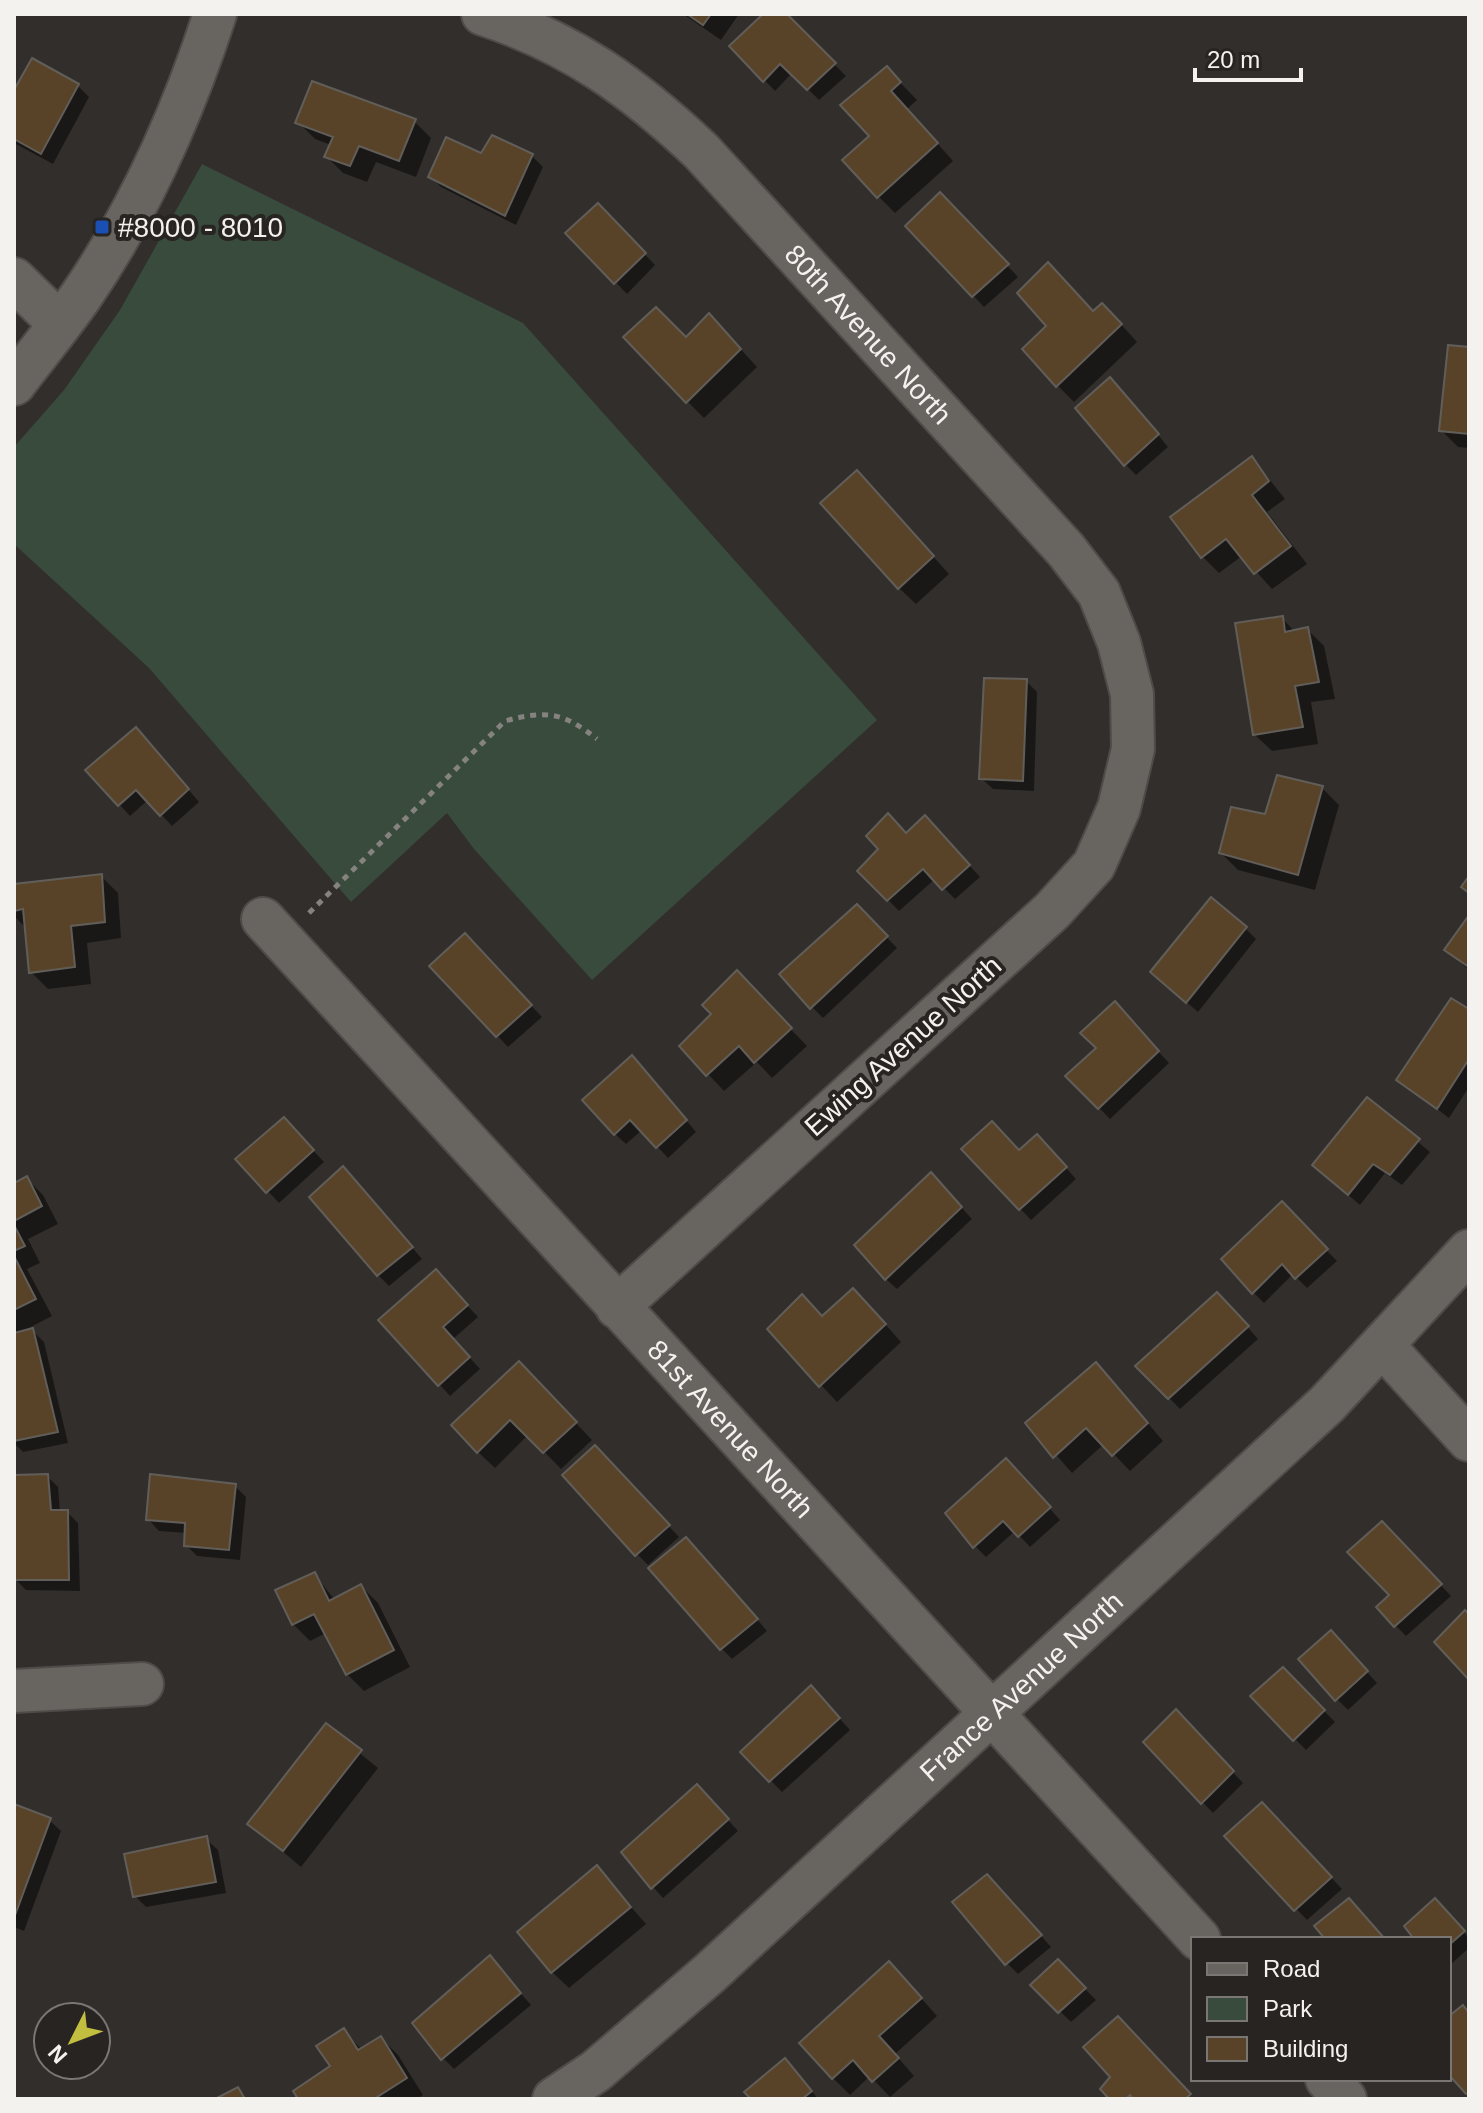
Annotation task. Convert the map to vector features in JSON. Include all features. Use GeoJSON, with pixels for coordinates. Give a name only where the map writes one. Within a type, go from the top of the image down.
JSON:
{"type":"FeatureCollection","features":[{"type":"Feature","properties":{"kind":"street"},"geometry":{"type":"LineString","coordinates":[[14,384],[82,295],[151,178],[194,79],[215,14]]}},
{"type":"Feature","properties":{"kind":"street","name":"80th Avenue North"},"geometry":{"type":"LineString","coordinates":[[483,14],[511,23],[579,56],[645,99],[701,151],[1066,550],[1099,593],[1119,643],[1132,694],[1133,749]]}},
{"type":"Feature","properties":{"kind":"street"},"geometry":{"type":"LineString","coordinates":[[14,279],[60,324]]}},
{"type":"Feature","properties":{"kind":"street","name":"Ewing Avenue North"},"geometry":{"type":"LineString","coordinates":[[617,1307],[1052,911],[1094,865],[1119,808],[1133,749]]}},
{"type":"Feature","properties":{"kind":"street","name":"81st Avenue North"},"geometry":{"type":"LineString","coordinates":[[272,930],[1197,1937]]}},
{"type":"Feature","properties":{"kind":"street","name":"France Avenue North"},"geometry":{"type":"LineString","coordinates":[[554,2099],[596,2071],[710,1973],[993,1714],[1327,1404],[1384,1347],[1469,1251]]}},
{"type":"Feature","properties":{"kind":"street"},"geometry":{"type":"LineString","coordinates":[[1384,1347],[1469,1440]]}},
{"type":"Feature","properties":{"kind":"street"},"geometry":{"type":"LineString","coordinates":[[14,1691],[142,1684]]}},
{"type":"Feature","properties":{"kind":"street"},"geometry":{"type":"LineString","coordinates":[[1329,2081],[1345,2099]]}},
{"type":"Feature","properties":{"kind":"path"},"geometry":{"type":"LineString","coordinates":[[272,930],[505,721],[538,712],[573,720],[597,739]]}},
{"type":"Feature","properties":{"kind":"green space"},"geometry":{"type":"Polygon","coordinates":[[[202,164],[523,323],[877,720],[592,980],[474,849],[447,813],[351,902],[149,668],[14,544],[14,447],[64,390],[120,310],[202,164]]]}},
{"type":"Feature","properties":{"kind":"building"},"geometry":{"type":"Polygon","coordinates":[[[687,14],[711,14],[703,25],[687,14]]]}},
{"type":"Feature","properties":{"kind":"building"},"geometry":{"type":"Polygon","coordinates":[[[763,14],[787,14],[836,63],[807,90],[780,64],[763,82],[729,46],[763,14]]]}},
{"type":"Feature","properties":{"kind":"building"},"geometry":{"type":"Polygon","coordinates":[[[32,58],[79,84],[41,154],[14,139],[14,90],[32,58]]]}},
{"type":"Feature","properties":{"kind":"building"},"geometry":{"type":"Polygon","coordinates":[[[887,66],[901,82],[891,91],[938,143],[877,198],[842,160],[869,136],[840,105],[887,66]]]}},
{"type":"Feature","properties":{"kind":"building"},"geometry":{"type":"Polygon","coordinates":[[[312,81],[416,119],[399,161],[359,146],[350,166],[324,157],[333,137],[295,123],[312,81]]]}},
{"type":"Feature","properties":{"kind":"building"},"geometry":{"type":"Polygon","coordinates":[[[492,135],[533,154],[505,216],[428,177],[446,137],[481,153],[492,135]]]}},
{"type":"Feature","properties":{"kind":"building"},"geometry":{"type":"Polygon","coordinates":[[[940,192],[1009,264],[972,297],[905,226],[940,192]]]}},
{"type":"Feature","properties":{"kind":"building"},"geometry":{"type":"Polygon","coordinates":[[[598,203],[646,253],[614,284],[565,233],[598,203]]]}},
{"type":"Feature","properties":{"kind":"building"},"geometry":{"type":"Polygon","coordinates":[[[1048,262],[1093,311],[1102,303],[1122,324],[1056,387],[1022,349],[1046,326],[1017,293],[1048,262]]]}},
{"type":"Feature","properties":{"kind":"building"},"geometry":{"type":"Polygon","coordinates":[[[656,307],[686,337],[709,313],[741,349],[686,403],[623,337],[656,307]]]}},
{"type":"Feature","properties":{"kind":"building"},"geometry":{"type":"Polygon","coordinates":[[[1448,345],[1469,347],[1469,434],[1439,431],[1448,345]]]}},
{"type":"Feature","properties":{"kind":"building"},"geometry":{"type":"Polygon","coordinates":[[[1110,377],[1159,434],[1124,466],[1075,408],[1110,377]]]}},
{"type":"Feature","properties":{"kind":"building"},"geometry":{"type":"Polygon","coordinates":[[[1252,456],[1269,481],[1252,495],[1291,546],[1254,574],[1226,539],[1201,558],[1170,517],[1252,456]]]}},
{"type":"Feature","properties":{"kind":"building"},"geometry":{"type":"Polygon","coordinates":[[[857,470],[934,556],[898,589],[820,503],[857,470]]]}},
{"type":"Feature","properties":{"kind":"building"},"geometry":{"type":"Polygon","coordinates":[[[1283,616],[1285,632],[1308,627],[1319,682],[1295,686],[1303,727],[1253,735],[1235,623],[1283,616]]]}},
{"type":"Feature","properties":{"kind":"building"},"geometry":{"type":"Polygon","coordinates":[[[984,678],[1027,679],[1023,781],[979,779],[984,678]]]}},
{"type":"Feature","properties":{"kind":"building"},"geometry":{"type":"Polygon","coordinates":[[[136,727],[189,789],[160,816],[136,790],[118,806],[85,770],[136,727]]]}},
{"type":"Feature","properties":{"kind":"building"},"geometry":{"type":"Polygon","coordinates":[[[1277,775],[1323,786],[1298,875],[1219,853],[1231,807],[1265,814],[1277,775]]]}},
{"type":"Feature","properties":{"kind":"building"},"geometry":{"type":"Polygon","coordinates":[[[888,813],[906,833],[925,815],[970,865],[942,890],[923,869],[887,901],[857,871],[878,849],[866,836],[888,813]]]}},
{"type":"Feature","properties":{"kind":"building"},"geometry":{"type":"Polygon","coordinates":[[[102,874],[105,922],[71,926],[75,967],[29,973],[23,909],[14,911],[14,884],[102,874]]]}},
{"type":"Feature","properties":{"kind":"building"},"geometry":{"type":"Polygon","coordinates":[[[1469,876],[1469,893],[1461,887],[1469,876]]]}},
{"type":"Feature","properties":{"kind":"building"},"geometry":{"type":"Polygon","coordinates":[[[1211,897],[1247,927],[1186,1003],[1150,972],[1211,897]]]}},
{"type":"Feature","properties":{"kind":"building"},"geometry":{"type":"Polygon","coordinates":[[[857,904],[888,936],[810,1009],[779,974],[857,904]]]}},
{"type":"Feature","properties":{"kind":"building"},"geometry":{"type":"Polygon","coordinates":[[[1469,915],[1469,967],[1444,950],[1469,915]]]}},
{"type":"Feature","properties":{"kind":"building"},"geometry":{"type":"Polygon","coordinates":[[[465,933],[532,1005],[496,1037],[429,966],[465,933]]]}},
{"type":"Feature","properties":{"kind":"building"},"geometry":{"type":"Polygon","coordinates":[[[737,970],[792,1028],[754,1063],[739,1046],[706,1076],[679,1046],[711,1014],[702,1005],[737,970]]]}},
{"type":"Feature","properties":{"kind":"building"},"geometry":{"type":"Polygon","coordinates":[[[1451,998],[1469,1009],[1469,1059],[1437,1109],[1396,1080],[1451,998]]]}},
{"type":"Feature","properties":{"kind":"building"},"geometry":{"type":"Polygon","coordinates":[[[1115,1001],[1159,1051],[1098,1109],[1065,1076],[1096,1048],[1080,1033],[1115,1001]]]}},
{"type":"Feature","properties":{"kind":"building"},"geometry":{"type":"Polygon","coordinates":[[[632,1055],[687,1120],[656,1148],[630,1120],[614,1135],[582,1100],[632,1055]]]}},
{"type":"Feature","properties":{"kind":"building"},"geometry":{"type":"Polygon","coordinates":[[[1367,1097],[1420,1139],[1390,1175],[1373,1164],[1348,1195],[1312,1165],[1367,1097]]]}},
{"type":"Feature","properties":{"kind":"building"},"geometry":{"type":"Polygon","coordinates":[[[284,1117],[314,1150],[266,1193],[235,1159],[284,1117]]]}},
{"type":"Feature","properties":{"kind":"building"},"geometry":{"type":"Polygon","coordinates":[[[992,1121],[1019,1150],[1037,1134],[1067,1167],[1019,1210],[961,1149],[992,1121]]]}},
{"type":"Feature","properties":{"kind":"building"},"geometry":{"type":"Polygon","coordinates":[[[343,1166],[413,1247],[377,1276],[309,1197],[343,1166]]]}},
{"type":"Feature","properties":{"kind":"building"},"geometry":{"type":"Polygon","coordinates":[[[931,1172],[962,1207],[885,1280],[854,1245],[931,1172]]]}},
{"type":"Feature","properties":{"kind":"building"},"geometry":{"type":"Polygon","coordinates":[[[27,1176],[42,1206],[14,1221],[14,1183],[27,1176]]]}},
{"type":"Feature","properties":{"kind":"building"},"geometry":{"type":"Polygon","coordinates":[[[1282,1201],[1328,1249],[1295,1279],[1282,1264],[1252,1294],[1221,1259],[1282,1201]]]}},
{"type":"Feature","properties":{"kind":"building"},"geometry":{"type":"Polygon","coordinates":[[[14,1225],[25,1246],[14,1251],[14,1225]]]}},
{"type":"Feature","properties":{"kind":"building"},"geometry":{"type":"Polygon","coordinates":[[[14,1256],[36,1299],[14,1310],[14,1256]]]}},
{"type":"Feature","properties":{"kind":"building"},"geometry":{"type":"Polygon","coordinates":[[[436,1269],[468,1305],[443,1327],[470,1357],[438,1386],[378,1320],[436,1269]]]}},
{"type":"Feature","properties":{"kind":"building"},"geometry":{"type":"Polygon","coordinates":[[[853,1288],[886,1324],[819,1387],[767,1329],[802,1294],[822,1316],[853,1288]]]}},
{"type":"Feature","properties":{"kind":"building"},"geometry":{"type":"Polygon","coordinates":[[[1217,1292],[1249,1326],[1168,1399],[1135,1366],[1217,1292]]]}},
{"type":"Feature","properties":{"kind":"building"},"geometry":{"type":"Polygon","coordinates":[[[33,1328],[58,1432],[14,1441],[14,1333],[33,1328]]]}},
{"type":"Feature","properties":{"kind":"building"},"geometry":{"type":"Polygon","coordinates":[[[519,1361],[577,1422],[543,1453],[510,1420],[477,1453],[451,1425],[519,1361]]]}},
{"type":"Feature","properties":{"kind":"building"},"geometry":{"type":"Polygon","coordinates":[[[1096,1362],[1148,1423],[1112,1456],[1086,1428],[1053,1458],[1025,1423],[1096,1362]]]}},
{"type":"Feature","properties":{"kind":"building"},"geometry":{"type":"Polygon","coordinates":[[[595,1445],[670,1525],[635,1556],[562,1475],[595,1445]]]}},
{"type":"Feature","properties":{"kind":"building"},"geometry":{"type":"Polygon","coordinates":[[[1006,1458],[1051,1507],[1018,1537],[1003,1521],[973,1548],[945,1513],[1006,1458]]]}},
{"type":"Feature","properties":{"kind":"building"},"geometry":{"type":"Polygon","coordinates":[[[48,1474],[51,1510],[68,1510],[69,1580],[14,1580],[14,1475],[48,1474]]]}},
{"type":"Feature","properties":{"kind":"building"},"geometry":{"type":"Polygon","coordinates":[[[150,1474],[236,1484],[229,1550],[184,1546],[185,1523],[146,1520],[150,1474]]]}},
{"type":"Feature","properties":{"kind":"building"},"geometry":{"type":"Polygon","coordinates":[[[1382,1521],[1442,1584],[1394,1627],[1376,1607],[1389,1595],[1347,1552],[1382,1521]]]}},
{"type":"Feature","properties":{"kind":"building"},"geometry":{"type":"Polygon","coordinates":[[[686,1537],[758,1619],[720,1650],[648,1568],[686,1537]]]}},
{"type":"Feature","properties":{"kind":"building"},"geometry":{"type":"Polygon","coordinates":[[[315,1572],[329,1601],[361,1584],[394,1650],[346,1675],[314,1614],[292,1625],[275,1590],[315,1572]]]}},
{"type":"Feature","properties":{"kind":"building"},"geometry":{"type":"Polygon","coordinates":[[[1465,1610],[1469,1614],[1469,1680],[1434,1642],[1465,1610]]]}},
{"type":"Feature","properties":{"kind":"building"},"geometry":{"type":"Polygon","coordinates":[[[1331,1630],[1368,1671],[1335,1701],[1298,1659],[1331,1630]]]}},
{"type":"Feature","properties":{"kind":"building"},"geometry":{"type":"Polygon","coordinates":[[[1283,1667],[1325,1710],[1293,1741],[1250,1696],[1283,1667]]]}},
{"type":"Feature","properties":{"kind":"building"},"geometry":{"type":"Polygon","coordinates":[[[811,1685],[840,1718],[769,1782],[740,1752],[811,1685]]]}},
{"type":"Feature","properties":{"kind":"building"},"geometry":{"type":"Polygon","coordinates":[[[1176,1709],[1234,1771],[1201,1804],[1143,1742],[1176,1709]]]}},
{"type":"Feature","properties":{"kind":"building"},"geometry":{"type":"Polygon","coordinates":[[[326,1723],[362,1750],[283,1851],[247,1824],[326,1723]]]}},
{"type":"Feature","properties":{"kind":"building"},"geometry":{"type":"Polygon","coordinates":[[[697,1784],[729,1819],[651,1889],[621,1852],[697,1784]]]}},
{"type":"Feature","properties":{"kind":"building"},"geometry":{"type":"Polygon","coordinates":[[[1262,1802],[1332,1877],[1294,1911],[1224,1836],[1262,1802]]]}},
{"type":"Feature","properties":{"kind":"building"},"geometry":{"type":"Polygon","coordinates":[[[14,1804],[51,1818],[14,1918],[14,1804]]]}},
{"type":"Feature","properties":{"kind":"building"},"geometry":{"type":"Polygon","coordinates":[[[207,1836],[216,1882],[133,1897],[124,1854],[207,1836]]]}},
{"type":"Feature","properties":{"kind":"building"},"geometry":{"type":"Polygon","coordinates":[[[597,1865],[631,1907],[551,1973],[517,1932],[597,1865]]]}},
{"type":"Feature","properties":{"kind":"building"},"geometry":{"type":"Polygon","coordinates":[[[987,1874],[1042,1935],[1005,1965],[952,1902],[987,1874]]]}},
{"type":"Feature","properties":{"kind":"building"},"geometry":{"type":"Polygon","coordinates":[[[1349,1898],[1383,1937],[1323,1937],[1314,1926],[1349,1898]]]}},
{"type":"Feature","properties":{"kind":"building"},"geometry":{"type":"Polygon","coordinates":[[[1435,1898],[1465,1931],[1451,1943],[1451,1937],[1412,1937],[1404,1926],[1435,1898]]]}},
{"type":"Feature","properties":{"kind":"building"},"geometry":{"type":"Polygon","coordinates":[[[490,1955],[521,1993],[441,2060],[412,2023],[490,1955]]]}},
{"type":"Feature","properties":{"kind":"building"},"geometry":{"type":"Polygon","coordinates":[[[1058,1959],[1086,1988],[1058,2013],[1030,1985],[1058,1959]]]}},
{"type":"Feature","properties":{"kind":"building"},"geometry":{"type":"Polygon","coordinates":[[[889,1961],[922,1998],[879,2036],[899,2058],[872,2082],[853,2060],[832,2079],[799,2043],[889,1961]]]}},
{"type":"Feature","properties":{"kind":"building"},"geometry":{"type":"Polygon","coordinates":[[[1463,2005],[1469,2013],[1469,2092],[1466,2094],[1451,2077],[1451,2014],[1463,2005]]]}},
{"type":"Feature","properties":{"kind":"building"},"geometry":{"type":"Polygon","coordinates":[[[1118,2016],[1191,2094],[1185,2099],[1133,2099],[1130,2095],[1126,2099],[1109,2099],[1100,2089],[1110,2077],[1083,2047],[1118,2016]]]}},
{"type":"Feature","properties":{"kind":"building"},"geometry":{"type":"Polygon","coordinates":[[[344,2028],[358,2050],[381,2036],[407,2078],[374,2099],[298,2099],[293,2091],[330,2066],[316,2046],[344,2028]]]}},
{"type":"Feature","properties":{"kind":"building"},"geometry":{"type":"Polygon","coordinates":[[[785,2058],[812,2091],[802,2099],[751,2099],[744,2092],[785,2058]]]}},
{"type":"Feature","properties":{"kind":"building"},"geometry":{"type":"Polygon","coordinates":[[[238,2087],[245,2099],[215,2099],[238,2087]]]}},
{"type":"Feature","properties":{"kind":"place","name":"#8000 - 8010"},"geometry":{"type":"Point","coordinates":[102,227]}}]}
